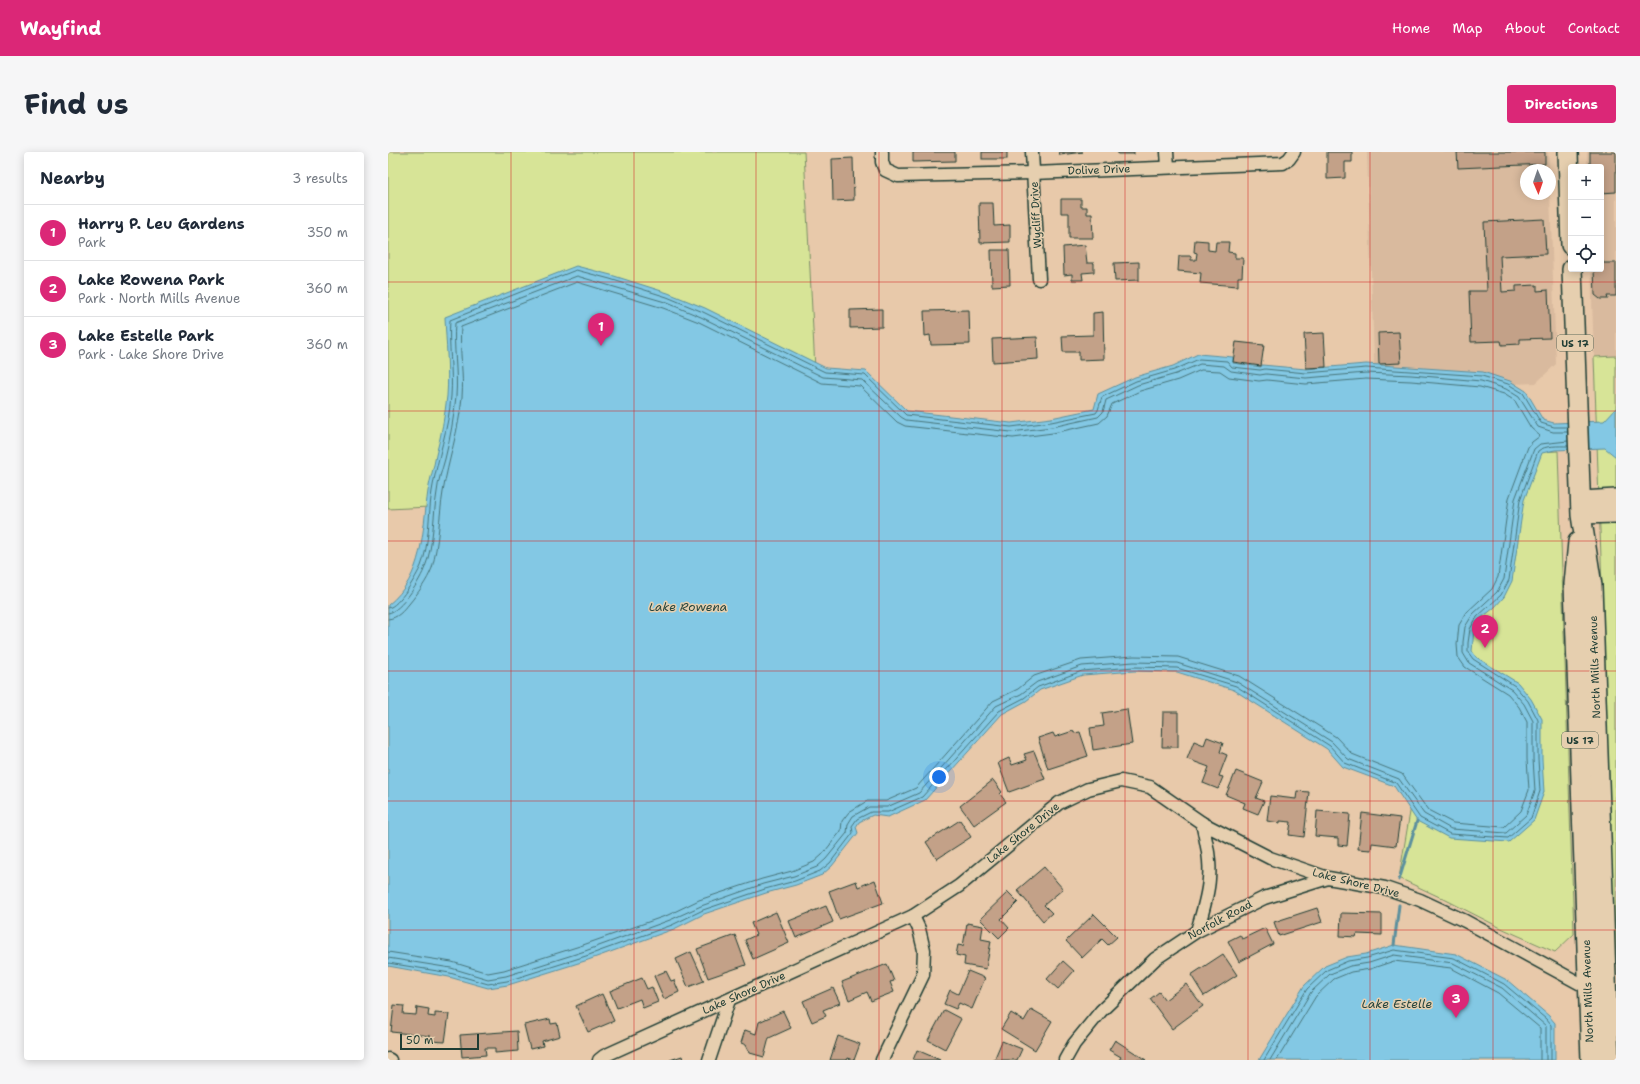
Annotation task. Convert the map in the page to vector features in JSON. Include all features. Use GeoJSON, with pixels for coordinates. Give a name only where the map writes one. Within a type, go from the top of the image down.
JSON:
{"type":"FeatureCollection","features":[{"type":"Feature","properties":{"kind":"main road"},"geometry":{"type":"LineString","coordinates":[[1568,152],[1571,236]]}},
{"type":"Feature","properties":{"kind":"main road","name":"North Mills Avenue"},"geometry":{"type":"LineString","coordinates":[[1572,272],[1581,508],[1592,586],[1611,1000],[1609,1060]]}},
{"type":"Feature","properties":{"kind":"main road"},"geometry":{"type":"LineString","coordinates":[[1581,508],[1616,498]]}},
{"type":"Feature","properties":{"kind":"main road"},"geometry":{"type":"LineString","coordinates":[[1581,508],[1616,514]]}},
{"type":"Feature","properties":{"kind":"main road","name":"North Mills Avenue"},"geometry":{"type":"LineString","coordinates":[[1581,508],[1574,584],[1591,1060]]}},
{"type":"Feature","properties":{"kind":"main road"},"geometry":{"type":"LineString","coordinates":[[1588,988],[1611,1000]]}},
{"type":"Feature","properties":{"kind":"street","name":"Dolive Drive"},"geometry":{"type":"LineString","coordinates":[[882,152],[882,162],[885,170],[898,176],[1033,173],[1283,163],[1289,159],[1294,152]]}},
{"type":"Feature","properties":{"kind":"street","name":"Wycliff Drive"},"geometry":{"type":"LineString","coordinates":[[1032,152],[1039,279]]}},
{"type":"Feature","properties":{"kind":"street"},"geometry":{"type":"LineString","coordinates":[[1168,152],[1168,167]]}},
{"type":"Feature","properties":{"kind":"street","name":"Lake Shore Drive"},"geometry":{"type":"LineString","coordinates":[[599,1060],[611,1053],[913,916],[959,886],[1059,803],[1088,789],[1121,781],[1150,787],[1202,823],[1270,858],[1328,878],[1385,888],[1420,900],[1465,921],[1588,988]]}},
{"type":"Feature","properties":{"kind":"street"},"geometry":{"type":"LineString","coordinates":[[1197,931],[1210,878],[1209,856],[1202,823]]}},
{"type":"Feature","properties":{"kind":"street","name":"Norfolk Road"},"geometry":{"type":"LineString","coordinates":[[1065,1060],[1074,1044],[1101,1011],[1155,959],[1197,931],[1264,898],[1328,878]]}},
{"type":"Feature","properties":{"kind":"street"},"geometry":{"type":"LineString","coordinates":[[882,1060],[923,975],[924,950],[919,929],[913,916]]}},
{"type":"Feature","properties":{"kind":"street"},"geometry":{"type":"LineString","coordinates":[[709,1060],[729,1000]]}},
{"type":"Feature","properties":{"kind":"shaded area"},"geometry":{"type":"Polygon","coordinates":[[[1367,152],[1548,152],[1549,164],[1520,164],[1520,200],[1550,200],[1556,364],[1536,383],[1375,389],[1367,152]]]}},
{"type":"Feature","properties":{"kind":"shaded area"},"geometry":{"type":"Polygon","coordinates":[[[1587,152],[1616,152],[1616,356],[1594,357],[1591,272],[1604,272],[1604,164],[1587,164],[1587,152]]]}},
{"type":"Feature","properties":{"kind":"green space"},"geometry":{"type":"Polygon","coordinates":[[[388,152],[804,152],[821,488],[388,509],[388,152]]]}},
{"type":"Feature","properties":{"kind":"green space"},"geometry":{"type":"Polygon","coordinates":[[[1616,356],[1616,989],[1594,357],[1616,356]]]}},
{"type":"Feature","properties":{"kind":"green space"},"geometry":{"type":"Polygon","coordinates":[[[1558,451],[1574,934],[1555,952],[1501,928],[1399,878],[1413,794],[1486,455],[1558,451]]]}},
{"type":"Feature","properties":{"kind":"water","name":"Lake Rowena"},"geometry":{"type":"Polygon","coordinates":[[[576,266],[611,275],[668,293],[705,308],[826,368],[866,371],[907,411],[1011,423],[1051,418],[1094,409],[1098,394],[1135,377],[1173,366],[1198,354],[1233,357],[1233,363],[1261,367],[1262,365],[1306,369],[1366,364],[1483,372],[1510,381],[1526,391],[1543,420],[1554,423],[1604,421],[1616,408],[1616,457],[1605,448],[1555,450],[1542,453],[1524,500],[1512,581],[1504,597],[1494,608],[1480,619],[1474,630],[1472,651],[1476,657],[1518,683],[1531,699],[1542,719],[1544,792],[1534,820],[1509,842],[1449,838],[1417,821],[1394,786],[1343,767],[1327,749],[1234,690],[1177,672],[1134,671],[1083,675],[1040,690],[1026,701],[1002,714],[925,800],[888,817],[873,815],[859,822],[856,827],[858,833],[832,866],[822,875],[796,885],[766,893],[704,914],[674,929],[588,960],[508,985],[488,988],[449,977],[388,966],[388,605],[409,581],[415,567],[422,537],[428,491],[441,433],[447,396],[448,366],[445,317],[576,266]]]}},
{"type":"Feature","properties":{"kind":"water","name":"Lake Estelle"},"geometry":{"type":"Polygon","coordinates":[[[1394,945],[1456,954],[1507,980],[1549,1016],[1555,1023],[1555,1060],[1259,1060],[1304,986],[1325,966],[1347,957],[1366,954],[1394,945]]]}},
{"type":"Feature","properties":{"kind":"building"},"geometry":{"type":"Polygon","coordinates":[[[913,152],[955,152],[955,161],[913,162],[913,152]]]}},
{"type":"Feature","properties":{"kind":"building"},"geometry":{"type":"Polygon","coordinates":[[[982,152],[1007,152],[1007,159],[982,159],[982,152]]]}},
{"type":"Feature","properties":{"kind":"building"},"geometry":{"type":"Polygon","coordinates":[[[1059,152],[1083,152],[1060,155],[1059,152]]]}},
{"type":"Feature","properties":{"kind":"building"},"geometry":{"type":"Polygon","coordinates":[[[1118,152],[1134,152],[1134,154],[1118,154],[1118,152]]]}},
{"type":"Feature","properties":{"kind":"building"},"geometry":{"type":"Polygon","coordinates":[[[1327,152],[1352,152],[1352,162],[1345,162],[1345,178],[1327,179],[1327,152]]]}},
{"type":"Feature","properties":{"kind":"building"},"geometry":{"type":"Polygon","coordinates":[[[1457,152],[1545,152],[1545,164],[1458,168],[1457,152]]]}},
{"type":"Feature","properties":{"kind":"building"},"geometry":{"type":"Polygon","coordinates":[[[1590,152],[1616,152],[1616,192],[1604,193],[1604,164],[1590,164],[1590,152]]]}},
{"type":"Feature","properties":{"kind":"building"},"geometry":{"type":"Polygon","coordinates":[[[853,158],[854,200],[833,201],[832,159],[853,158]]]}},
{"type":"Feature","properties":{"kind":"building"},"geometry":{"type":"Polygon","coordinates":[[[1061,199],[1081,199],[1081,207],[1087,207],[1087,214],[1092,214],[1093,238],[1069,238],[1069,213],[1061,213],[1061,199]]]}},
{"type":"Feature","properties":{"kind":"building"},"geometry":{"type":"Polygon","coordinates":[[[979,203],[993,203],[994,226],[1010,225],[1010,242],[980,243],[979,203]]]}},
{"type":"Feature","properties":{"kind":"building"},"geometry":{"type":"Polygon","coordinates":[[[1544,219],[1546,254],[1500,256],[1502,292],[1516,291],[1516,286],[1537,285],[1537,291],[1548,290],[1550,338],[1520,339],[1520,344],[1502,345],[1501,341],[1471,342],[1469,291],[1487,291],[1484,222],[1544,219]]]}},
{"type":"Feature","properties":{"kind":"building"},"geometry":{"type":"Polygon","coordinates":[[[1195,240],[1208,241],[1208,250],[1215,251],[1216,242],[1229,242],[1228,252],[1235,253],[1235,258],[1243,258],[1242,277],[1238,277],[1238,286],[1200,283],[1201,273],[1178,271],[1179,256],[1191,256],[1191,260],[1196,260],[1197,253],[1194,252],[1195,240]]]}},
{"type":"Feature","properties":{"kind":"building"},"geometry":{"type":"Polygon","coordinates":[[[1085,245],[1087,263],[1094,263],[1094,272],[1082,273],[1083,280],[1072,280],[1072,274],[1064,275],[1063,247],[1085,245]]]}},
{"type":"Feature","properties":{"kind":"building"},"geometry":{"type":"Polygon","coordinates":[[[991,250],[1009,250],[1010,285],[992,286],[991,250]]]}},
{"type":"Feature","properties":{"kind":"building"},"geometry":{"type":"Polygon","coordinates":[[[1139,262],[1139,280],[1115,281],[1114,263],[1139,262]]]}},
{"type":"Feature","properties":{"kind":"building"},"geometry":{"type":"Polygon","coordinates":[[[1604,263],[1616,263],[1616,296],[1607,296],[1608,299],[1600,299],[1595,295],[1594,272],[1604,272],[1604,263]]]}},
{"type":"Feature","properties":{"kind":"building"},"geometry":{"type":"Polygon","coordinates":[[[882,309],[882,327],[850,328],[850,310],[882,309]]]}},
{"type":"Feature","properties":{"kind":"building"},"geometry":{"type":"Polygon","coordinates":[[[969,310],[970,344],[931,345],[930,335],[925,336],[924,311],[969,310]]]}},
{"type":"Feature","properties":{"kind":"building"},"geometry":{"type":"Polygon","coordinates":[[[1103,312],[1104,359],[1079,360],[1079,352],[1063,352],[1062,336],[1093,335],[1093,313],[1103,312]]]}},
{"type":"Feature","properties":{"kind":"building"},"geometry":{"type":"Polygon","coordinates":[[[1399,332],[1401,363],[1379,364],[1378,333],[1399,332]]]}},
{"type":"Feature","properties":{"kind":"building"},"geometry":{"type":"Polygon","coordinates":[[[1324,333],[1326,367],[1306,368],[1304,334],[1324,333]]]}},
{"type":"Feature","properties":{"kind":"building"},"geometry":{"type":"Polygon","coordinates":[[[1037,337],[1038,359],[993,362],[992,339],[1037,337]]]}},
{"type":"Feature","properties":{"kind":"building"},"geometry":{"type":"Polygon","coordinates":[[[1236,342],[1264,345],[1261,366],[1233,362],[1236,342]]]}},
{"type":"Feature","properties":{"kind":"building"},"geometry":{"type":"Polygon","coordinates":[[[1127,709],[1132,744],[1093,750],[1090,728],[1104,726],[1102,713],[1127,709]]]}},
{"type":"Feature","properties":{"kind":"building"},"geometry":{"type":"Polygon","coordinates":[[[1163,712],[1178,712],[1178,747],[1162,747],[1163,712]]]}},
{"type":"Feature","properties":{"kind":"building"},"geometry":{"type":"Polygon","coordinates":[[[1073,731],[1074,733],[1080,732],[1088,756],[1048,769],[1038,738],[1053,733],[1055,737],[1073,731]]]}},
{"type":"Feature","properties":{"kind":"building"},"geometry":{"type":"Polygon","coordinates":[[[1207,737],[1223,743],[1220,752],[1227,755],[1219,776],[1223,777],[1218,789],[1203,783],[1209,767],[1187,759],[1194,741],[1204,745],[1207,737]]]}},
{"type":"Feature","properties":{"kind":"building"},"geometry":{"type":"Polygon","coordinates":[[[1034,751],[1045,779],[1009,792],[998,763],[1009,758],[1012,765],[1027,760],[1024,754],[1034,751]]]}},
{"type":"Feature","properties":{"kind":"building"},"geometry":{"type":"Polygon","coordinates":[[[1236,771],[1263,782],[1256,798],[1264,801],[1258,814],[1243,808],[1245,803],[1226,795],[1236,771]]]}},
{"type":"Feature","properties":{"kind":"building"},"geometry":{"type":"Polygon","coordinates":[[[993,780],[1002,792],[1000,794],[1006,802],[974,825],[960,806],[993,780]]]}},
{"type":"Feature","properties":{"kind":"building"},"geometry":{"type":"Polygon","coordinates":[[[1297,791],[1309,792],[1304,837],[1289,835],[1291,822],[1280,821],[1280,823],[1267,821],[1270,796],[1296,799],[1297,791]]]}},
{"type":"Feature","properties":{"kind":"building"},"geometry":{"type":"Polygon","coordinates":[[[1317,811],[1350,814],[1347,846],[1338,845],[1338,838],[1315,836],[1317,811]]]}},
{"type":"Feature","properties":{"kind":"building"},"geometry":{"type":"Polygon","coordinates":[[[1362,813],[1400,818],[1396,846],[1372,843],[1371,850],[1358,849],[1362,813]]]}},
{"type":"Feature","properties":{"kind":"building"},"geometry":{"type":"Polygon","coordinates":[[[960,820],[971,837],[937,859],[926,842],[960,820]]]}},
{"type":"Feature","properties":{"kind":"building"},"geometry":{"type":"Polygon","coordinates":[[[1044,867],[1063,889],[1044,905],[1052,913],[1043,921],[1017,890],[1044,867]]]}},
{"type":"Feature","properties":{"kind":"building"},"geometry":{"type":"Polygon","coordinates":[[[875,880],[883,903],[839,919],[829,891],[856,881],[858,887],[875,880]]]}},
{"type":"Feature","properties":{"kind":"building"},"geometry":{"type":"Polygon","coordinates":[[[1008,892],[1018,902],[1001,919],[1009,928],[999,938],[980,919],[1008,892]]]}},
{"type":"Feature","properties":{"kind":"building"},"geometry":{"type":"Polygon","coordinates":[[[826,906],[833,922],[796,938],[789,921],[826,906]]]}},
{"type":"Feature","properties":{"kind":"building"},"geometry":{"type":"Polygon","coordinates":[[[1317,908],[1322,922],[1279,936],[1274,922],[1317,908]]]}},
{"type":"Feature","properties":{"kind":"building"},"geometry":{"type":"Polygon","coordinates":[[[776,912],[789,943],[753,959],[745,940],[756,935],[751,923],[776,912]]]}},
{"type":"Feature","properties":{"kind":"building"},"geometry":{"type":"Polygon","coordinates":[[[1341,913],[1382,914],[1382,935],[1357,934],[1356,937],[1340,936],[1341,913]]]}},
{"type":"Feature","properties":{"kind":"building"},"geometry":{"type":"Polygon","coordinates":[[[1094,914],[1117,937],[1108,945],[1102,939],[1082,958],[1066,941],[1094,914]]]}},
{"type":"Feature","properties":{"kind":"building"},"geometry":{"type":"Polygon","coordinates":[[[967,923],[983,926],[981,939],[991,941],[986,969],[964,965],[965,957],[956,955],[958,945],[963,946],[967,923]]]}},
{"type":"Feature","properties":{"kind":"building"},"geometry":{"type":"Polygon","coordinates":[[[1265,928],[1273,944],[1239,962],[1228,941],[1240,935],[1242,939],[1265,928]]]}},
{"type":"Feature","properties":{"kind":"building"},"geometry":{"type":"Polygon","coordinates":[[[735,935],[746,965],[708,978],[697,949],[735,935]]]}},
{"type":"Feature","properties":{"kind":"building"},"geometry":{"type":"Polygon","coordinates":[[[691,952],[704,981],[688,987],[676,959],[691,952]]]}},
{"type":"Feature","properties":{"kind":"building"},"geometry":{"type":"Polygon","coordinates":[[[1223,954],[1237,975],[1204,996],[1191,975],[1223,954]]]}},
{"type":"Feature","properties":{"kind":"building"},"geometry":{"type":"Polygon","coordinates":[[[1063,961],[1074,971],[1058,989],[1047,979],[1063,961]]]}},
{"type":"Feature","properties":{"kind":"building"},"geometry":{"type":"Polygon","coordinates":[[[887,964],[894,981],[890,982],[894,992],[871,1001],[867,992],[849,1000],[842,982],[887,964]]]}},
{"type":"Feature","properties":{"kind":"building"},"geometry":{"type":"Polygon","coordinates":[[[666,971],[671,981],[674,980],[679,992],[664,999],[654,976],[666,971]]]}},
{"type":"Feature","properties":{"kind":"building"},"geometry":{"type":"Polygon","coordinates":[[[968,971],[985,978],[972,1009],[959,1003],[956,1009],[944,1004],[950,990],[958,994],[968,971]]]}},
{"type":"Feature","properties":{"kind":"building"},"geometry":{"type":"Polygon","coordinates":[[[642,978],[647,989],[652,987],[658,1002],[643,1008],[640,999],[617,1008],[610,991],[642,978]]]}},
{"type":"Feature","properties":{"kind":"building"},"geometry":{"type":"Polygon","coordinates":[[[1186,984],[1203,1006],[1172,1029],[1150,999],[1159,992],[1165,1000],[1186,984]]]}},
{"type":"Feature","properties":{"kind":"building"},"geometry":{"type":"Polygon","coordinates":[[[833,988],[840,1003],[823,1010],[826,1016],[812,1022],[803,1001],[833,988]]]}},
{"type":"Feature","properties":{"kind":"building"},"geometry":{"type":"Polygon","coordinates":[[[602,994],[614,1021],[588,1032],[576,1006],[602,994]]]}},
{"type":"Feature","properties":{"kind":"building"},"geometry":{"type":"Polygon","coordinates":[[[394,1005],[404,1006],[403,1014],[416,1015],[417,1007],[429,1009],[428,1016],[435,1017],[435,1013],[449,1014],[445,1042],[430,1041],[431,1036],[391,1032],[394,1005]]]}},
{"type":"Feature","properties":{"kind":"building"},"geometry":{"type":"Polygon","coordinates":[[[1031,1009],[1052,1021],[1035,1050],[1001,1029],[1011,1013],[1024,1021],[1031,1009]]]}},
{"type":"Feature","properties":{"kind":"building"},"geometry":{"type":"Polygon","coordinates":[[[944,1010],[961,1019],[945,1049],[928,1040],[944,1010]]]}},
{"type":"Feature","properties":{"kind":"building"},"geometry":{"type":"Polygon","coordinates":[[[783,1011],[791,1028],[769,1038],[764,1057],[750,1053],[746,1045],[741,1043],[745,1030],[756,1034],[759,1022],[783,1011]]]}},
{"type":"Feature","properties":{"kind":"building"},"geometry":{"type":"Polygon","coordinates":[[[550,1019],[551,1024],[557,1023],[560,1036],[542,1041],[543,1046],[530,1049],[524,1025],[550,1019]]]}},
{"type":"Feature","properties":{"kind":"building"},"geometry":{"type":"Polygon","coordinates":[[[517,1031],[518,1051],[495,1053],[495,1048],[485,1048],[486,1055],[462,1057],[460,1035],[517,1031]]]}},
{"type":"Feature","properties":{"kind":"building"},"geometry":{"type":"Polygon","coordinates":[[[838,1036],[860,1044],[854,1060],[848,1058],[847,1060],[830,1060],[838,1036]]]}},
{"type":"Feature","properties":{"kind":"building"},"geometry":{"type":"Polygon","coordinates":[[[1115,1040],[1146,1060],[1119,1060],[1121,1057],[1109,1050],[1115,1040]]]}},
{"type":"Feature","properties":{"kind":"building"},"geometry":{"type":"Polygon","coordinates":[[[1002,1041],[1022,1049],[1017,1060],[994,1060],[1002,1041]]]}},
{"type":"Feature","properties":{"kind":"building"},"geometry":{"type":"Polygon","coordinates":[[[917,1050],[940,1060],[913,1060],[917,1050]]]}},
{"type":"Feature","properties":{"kind":"building"},"geometry":{"type":"Polygon","coordinates":[[[682,1056],[683,1060],[670,1060],[682,1056]]]}},
{"type":"Feature","properties":{"kind":"waterway"},"geometry":{"type":"LineString","coordinates":[[1399,880],[1417,821]]}},
{"type":"Feature","properties":{"kind":"waterway"},"geometry":{"type":"LineString","coordinates":[[1394,945],[1399,905]]}},
{"type":"Feature","properties":{"kind":"place","name":"Harry P. Leu Gardens"},"geometry":{"type":"Point","coordinates":[601,346]}},
{"type":"Feature","properties":{"kind":"place","name":"Lake Rowena Park"},"geometry":{"type":"Point","coordinates":[1485,648]}},
{"type":"Feature","properties":{"kind":"place","name":"Lake Estelle Park"},"geometry":{"type":"Point","coordinates":[1456,1018]}}]}
